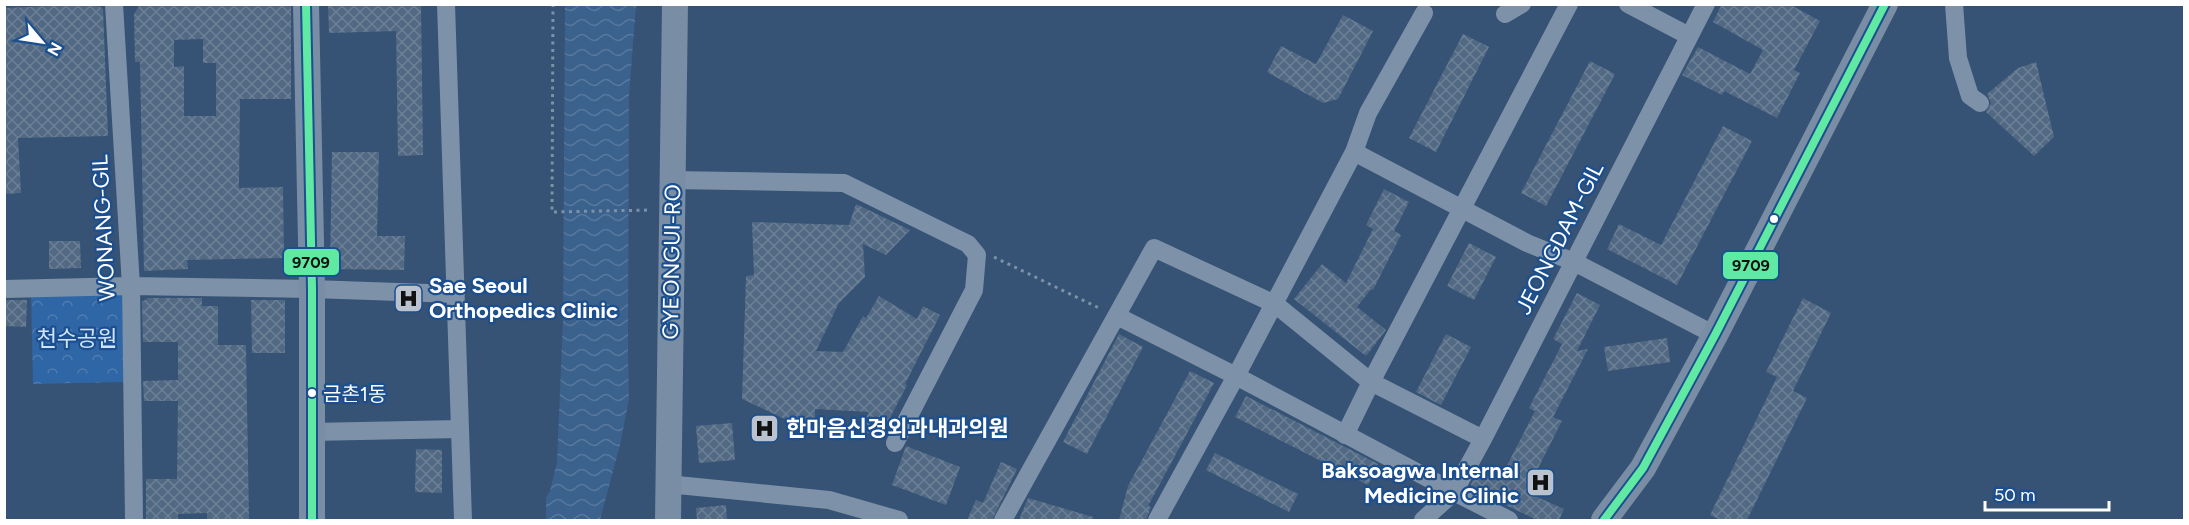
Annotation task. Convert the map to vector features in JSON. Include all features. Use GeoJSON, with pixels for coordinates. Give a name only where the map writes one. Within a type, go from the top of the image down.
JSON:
{"type":"FeatureCollection","features":[{"type":"Feature","properties":{"kind":"street","name":"WONANG-GIL"},"geometry":{"type":"LineString","coordinates":[[114,4],[131,286],[134,520]]}},
{"type":"Feature","properties":{"kind":"street"},"geometry":{"type":"LineString","coordinates":[[306,4],[312,289],[312,520]]}},
{"type":"Feature","properties":{"kind":"street"},"geometry":{"type":"LineString","coordinates":[[446,4],[463,520]]}},
{"type":"Feature","properties":{"kind":"street","name":"GYEONGUI-RO"},"geometry":{"type":"LineString","coordinates":[[668,520],[675,4]]}},
{"type":"Feature","properties":{"kind":"street"},"geometry":{"type":"LineString","coordinates":[[1504,14],[1522,4]]}},
{"type":"Feature","properties":{"kind":"street"},"geometry":{"type":"LineString","coordinates":[[1345,435],[1569,4]]}},
{"type":"Feature","properties":{"kind":"street"},"geometry":{"type":"LineString","coordinates":[[1628,4],[1689,36]]}},
{"type":"Feature","properties":{"kind":"street","name":"JEONGDAM-GIL"},"geometry":{"type":"LineString","coordinates":[[1423,520],[1454,492],[1484,439],[1706,4]]}},
{"type":"Feature","properties":{"kind":"street"},"geometry":{"type":"LineString","coordinates":[[1604,520],[1643,468],[1715,335],[1885,4]]}},
{"type":"Feature","properties":{"kind":"street"},"geometry":{"type":"LineString","coordinates":[[1954,4],[1958,58],[1970,96],[1980,103]]}},
{"type":"Feature","properties":{"kind":"street"},"geometry":{"type":"LineString","coordinates":[[1157,520],[1275,304],[1354,152],[1368,113],[1424,13]]}},
{"type":"Feature","properties":{"kind":"street"},"geometry":{"type":"LineString","coordinates":[[1354,152],[1527,243],[1574,262],[1715,335]]}},
{"type":"Feature","properties":{"kind":"street"},"geometry":{"type":"LineString","coordinates":[[672,180],[844,183],[968,244],[977,255],[974,290],[896,443]]}},
{"type":"Feature","properties":{"kind":"street"},"geometry":{"type":"LineString","coordinates":[[1003,520],[1154,248],[1275,304],[1371,382],[1484,439]]}},
{"type":"Feature","properties":{"kind":"street"},"geometry":{"type":"LineString","coordinates":[[4,289],[131,286],[456,294]]}},
{"type":"Feature","properties":{"kind":"street"},"geometry":{"type":"LineString","coordinates":[[1117,316],[1509,520]]}},
{"type":"Feature","properties":{"kind":"street"},"geometry":{"type":"LineString","coordinates":[[311,432],[460,429]]}},
{"type":"Feature","properties":{"kind":"street"},"geometry":{"type":"LineString","coordinates":[[667,484],[829,500],[898,520]]}},
{"type":"Feature","properties":{"kind":"path"},"geometry":{"type":"LineString","coordinates":[[553,4],[552,212],[656,210]]}},
{"type":"Feature","properties":{"kind":"path"},"geometry":{"type":"LineString","coordinates":[[968,244],[1117,316]]}},
{"type":"Feature","properties":{"kind":"green space","name":"천수공원"},"geometry":{"type":"Polygon","coordinates":[[[122,291],[124,382],[33,384],[31,293],[122,291]]]}},
{"type":"Feature","properties":{"kind":"water"},"geometry":{"type":"Polygon","coordinates":[[[565,5],[636,5],[629,96],[629,399],[620,445],[600,520],[532,520],[550,491],[557,462],[563,320],[565,5]]]}},
{"type":"Feature","properties":{"kind":"pier"},"geometry":{"type":"Polygon","coordinates":[[[546,491],[546,520],[529,520],[529,519],[546,491]]]}},
{"type":"Feature","properties":{"kind":"building"},"geometry":{"type":"Polygon","coordinates":[[[96,4],[103,9],[108,136],[18,138],[21,193],[4,194],[4,8],[96,4]]]}},
{"type":"Feature","properties":{"kind":"building"},"geometry":{"type":"Polygon","coordinates":[[[291,4],[291,99],[240,99],[239,188],[283,187],[284,258],[187,260],[188,269],[144,271],[140,62],[135,62],[134,14],[139,6],[291,4]],[[203,39],[174,40],[174,67],[184,66],[184,116],[216,116],[216,63],[203,63],[203,39]]]}},
{"type":"Feature","properties":{"kind":"building"},"geometry":{"type":"Polygon","coordinates":[[[328,4],[421,4],[423,155],[398,156],[396,31],[329,33],[328,4]]]}},
{"type":"Feature","properties":{"kind":"building"},"geometry":{"type":"Polygon","coordinates":[[[1722,4],[1789,4],[1820,21],[1794,70],[1800,73],[1777,118],[1724,91],[1722,95],[1682,75],[1698,47],[1750,74],[1763,50],[1713,22],[1722,4]]]}},
{"type":"Feature","properties":{"kind":"building"},"geometry":{"type":"Polygon","coordinates":[[[1343,15],[1373,31],[1338,99],[1323,103],[1267,72],[1281,46],[1316,64],[1343,15]]]}},
{"type":"Feature","properties":{"kind":"building"},"geometry":{"type":"Polygon","coordinates":[[[1463,34],[1489,47],[1436,152],[1409,138],[1463,34]]]}},
{"type":"Feature","properties":{"kind":"building"},"geometry":{"type":"Polygon","coordinates":[[[1590,61],[1615,74],[1546,206],[1521,193],[1590,61]]]}},
{"type":"Feature","properties":{"kind":"building"},"geometry":{"type":"Polygon","coordinates":[[[2036,62],[2054,137],[2034,156],[1986,112],[1991,103],[1987,94],[2018,68],[2036,62]]]}},
{"type":"Feature","properties":{"kind":"building"},"geometry":{"type":"Polygon","coordinates":[[[1723,126],[1752,141],[1677,285],[1607,249],[1619,224],[1661,245],[1723,126]]]}},
{"type":"Feature","properties":{"kind":"building"},"geometry":{"type":"Polygon","coordinates":[[[332,152],[379,152],[377,236],[405,236],[404,270],[330,269],[332,152]]]}},
{"type":"Feature","properties":{"kind":"building"},"geometry":{"type":"Polygon","coordinates":[[[1384,189],[1409,202],[1394,231],[1401,235],[1373,290],[1371,289],[1357,307],[1386,330],[1366,356],[1294,299],[1322,264],[1346,283],[1373,229],[1366,225],[1384,189]]]}},
{"type":"Feature","properties":{"kind":"building"},"geometry":{"type":"Polygon","coordinates":[[[856,204],[910,230],[886,255],[863,244],[865,277],[839,303],[816,351],[843,352],[863,316],[866,318],[879,296],[917,319],[923,306],[940,315],[879,439],[860,429],[869,412],[815,409],[815,421],[789,421],[742,399],[746,276],[754,275],[752,222],[849,225],[856,204]]]}},
{"type":"Feature","properties":{"kind":"building"},"geometry":{"type":"Polygon","coordinates":[[[49,241],[80,241],[81,268],[49,269],[49,241]]]}},
{"type":"Feature","properties":{"kind":"building"},"geometry":{"type":"Polygon","coordinates":[[[1469,243],[1496,257],[1474,300],[1447,286],[1469,243]]]}},
{"type":"Feature","properties":{"kind":"building"},"geometry":{"type":"Polygon","coordinates":[[[1577,293],[1600,305],[1577,351],[1588,349],[1553,417],[1562,421],[1526,492],[1564,509],[1559,520],[1537,520],[1472,489],[1471,484],[1478,471],[1499,481],[1535,411],[1529,408],[1562,344],[1553,339],[1577,293]]]}},
{"type":"Feature","properties":{"kind":"building"},"geometry":{"type":"Polygon","coordinates":[[[148,298],[202,298],[202,306],[218,306],[218,345],[246,345],[249,520],[207,520],[207,513],[178,514],[178,520],[146,520],[146,479],[177,479],[178,401],[144,401],[143,381],[178,380],[178,342],[143,342],[142,302],[148,298]]]}},
{"type":"Feature","properties":{"kind":"building"},"geometry":{"type":"Polygon","coordinates":[[[1803,298],[1831,313],[1793,391],[1807,398],[1747,520],[1721,520],[1710,515],[1777,377],[1766,372],[1803,298]]]}},
{"type":"Feature","properties":{"kind":"building"},"geometry":{"type":"Polygon","coordinates":[[[4,300],[27,300],[26,327],[4,326],[4,300]]]}},
{"type":"Feature","properties":{"kind":"building"},"geometry":{"type":"Polygon","coordinates":[[[251,300],[285,300],[285,353],[252,353],[251,300]]]}},
{"type":"Feature","properties":{"kind":"building"},"geometry":{"type":"Polygon","coordinates":[[[1119,334],[1143,347],[1087,454],[1063,442],[1119,334]]]}},
{"type":"Feature","properties":{"kind":"building"},"geometry":{"type":"Polygon","coordinates":[[[1446,334],[1471,347],[1441,405],[1416,392],[1446,334]]]}},
{"type":"Feature","properties":{"kind":"building"},"geometry":{"type":"Polygon","coordinates":[[[1667,338],[1670,362],[1608,371],[1604,347],[1667,338]]]}},
{"type":"Feature","properties":{"kind":"building"},"geometry":{"type":"Polygon","coordinates":[[[1190,371],[1214,383],[1148,506],[1151,507],[1146,520],[1119,520],[1128,486],[1190,371]]]}},
{"type":"Feature","properties":{"kind":"building"},"geometry":{"type":"Polygon","coordinates":[[[1246,396],[1378,464],[1368,485],[1235,417],[1246,396]]]}},
{"type":"Feature","properties":{"kind":"building"},"geometry":{"type":"Polygon","coordinates":[[[732,423],[735,460],[699,463],[696,426],[732,423]]]}},
{"type":"Feature","properties":{"kind":"building"},"geometry":{"type":"Polygon","coordinates":[[[906,446],[960,467],[946,505],[892,485],[906,446]]]}},
{"type":"Feature","properties":{"kind":"building"},"geometry":{"type":"Polygon","coordinates":[[[416,449],[442,450],[442,493],[415,492],[416,449]]]}},
{"type":"Feature","properties":{"kind":"building"},"geometry":{"type":"Polygon","coordinates":[[[1215,453],[1298,494],[1289,512],[1206,470],[1215,453]]]}},
{"type":"Feature","properties":{"kind":"building"},"geometry":{"type":"Polygon","coordinates":[[[1001,462],[1017,469],[992,520],[967,520],[976,500],[983,503],[1001,462]]]}},
{"type":"Feature","properties":{"kind":"building"},"geometry":{"type":"Polygon","coordinates":[[[1028,498],[1093,517],[1092,520],[1019,520],[1028,498]]]}},
{"type":"Feature","properties":{"kind":"building"},"geometry":{"type":"Polygon","coordinates":[[[726,505],[727,520],[697,520],[696,508],[726,505]]]}},
{"type":"Feature","properties":{"kind":"transit line","name":"9709"},"geometry":{"type":"LineString","coordinates":[[306,4],[312,289],[312,520]]}},
{"type":"Feature","properties":{"kind":"transit line","name":"9709"},"geometry":{"type":"LineString","coordinates":[[1604,520],[1643,468],[1715,335],[1885,4]]}},
{"type":"Feature","properties":{"kind":"place","name":"Sae Seoul Orthopedics Clinic"},"geometry":{"type":"Point","coordinates":[408,298]}},
{"type":"Feature","properties":{"kind":"place","name":"금촌1동"},"geometry":{"type":"Point","coordinates":[312,393]}},
{"type":"Feature","properties":{"kind":"place","name":"한마음신경외과내과의원"},"geometry":{"type":"Point","coordinates":[765,428]}},
{"type":"Feature","properties":{"kind":"place","name":"Baksoagwa Internal Medicine Clinic"},"geometry":{"type":"Point","coordinates":[1540,483]}}]}
